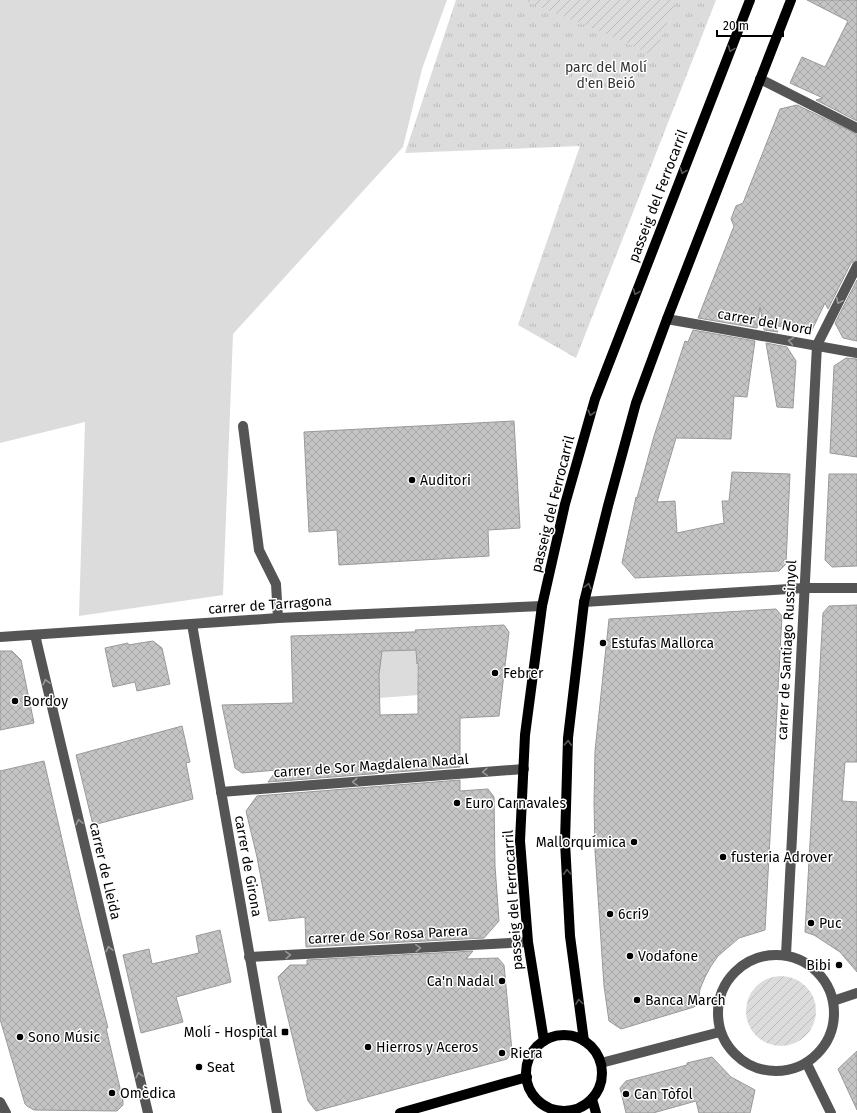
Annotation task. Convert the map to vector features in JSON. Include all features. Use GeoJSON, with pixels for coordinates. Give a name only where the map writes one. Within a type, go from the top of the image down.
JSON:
{"type":"FeatureCollection","features":[{"type":"Feature","properties":{"kind":"main road","name":"passeig del Ferrocarril"},"geometry":{"type":"LineString","coordinates":[[544,1041],[528,942],[520,841],[525,735],[542,606],[565,504],[594,399],[750,0]]}},
{"type":"Feature","properties":{"kind":"main road"},"geometry":{"type":"LineString","coordinates":[[584,1041],[570,936],[565,842],[568,738],[584,602],[636,404],[667,319],[791,0]]}},
{"type":"Feature","properties":{"kind":"main road"},"geometry":{"type":"LineString","coordinates":[[557,1036],[570,1036],[584,1041],[591,1046],[601,1062],[602,1076],[599,1088],[592,1099],[580,1108],[567,1111],[554,1111],[540,1103],[531,1091],[527,1078],[527,1067],[530,1057],[536,1048],[544,1041],[557,1036]]}},
{"type":"Feature","properties":{"kind":"main road"},"geometry":{"type":"LineString","coordinates":[[400,1113],[414,1111],[527,1078]]}},
{"type":"Feature","properties":{"kind":"main road"},"geometry":{"type":"LineString","coordinates":[[592,1099],[596,1113]]}},
{"type":"Feature","properties":{"kind":"street"},"geometry":{"type":"LineString","coordinates":[[760,79],[857,128]]}},
{"type":"Feature","properties":{"kind":"street"},"geometry":{"type":"LineString","coordinates":[[817,345],[857,266]]}},
{"type":"Feature","properties":{"kind":"street","name":"carrer del Nord"},"geometry":{"type":"LineString","coordinates":[[667,319],[857,353]]}},
{"type":"Feature","properties":{"kind":"street","name":"carrer de Santiago Russinyol"},"geometry":{"type":"LineString","coordinates":[[786,955],[817,345]]}},
{"type":"Feature","properties":{"kind":"street"},"geometry":{"type":"LineString","coordinates":[[243,426],[259,550],[276,584],[278,618]]}},
{"type":"Feature","properties":{"kind":"street"},"geometry":{"type":"LineString","coordinates":[[584,602],[804,588],[857,588]]}},
{"type":"Feature","properties":{"kind":"street","name":"carrer de Tarragona"},"geometry":{"type":"LineString","coordinates":[[0,637],[278,618],[542,606]]}},
{"type":"Feature","properties":{"kind":"street","name":"carrer de Girona"},"geometry":{"type":"LineString","coordinates":[[192,624],[277,1113]]}},
{"type":"Feature","properties":{"kind":"street","name":"carrer de Lleida"},"geometry":{"type":"LineString","coordinates":[[35,635],[148,1113]]}},
{"type":"Feature","properties":{"kind":"street","name":"carrer de Sor Magdalena Nadal"},"geometry":{"type":"LineString","coordinates":[[221,792],[524,769]]}},
{"type":"Feature","properties":{"kind":"street","name":"carrer de Sor Rosa Parera"},"geometry":{"type":"LineString","coordinates":[[249,957],[528,942]]}},
{"type":"Feature","properties":{"kind":"street"},"geometry":{"type":"LineString","coordinates":[[766,955],[786,955],[802,961],[817,971],[827,984],[833,1000],[834,1019],[830,1036],[821,1052],[807,1064],[791,1070],[773,1072],[756,1069],[740,1061],[728,1048],[720,1032],[717,1012],[721,992],[731,975],[747,962],[766,955]]}},
{"type":"Feature","properties":{"kind":"street"},"geometry":{"type":"LineString","coordinates":[[833,1000],[857,994]]}},
{"type":"Feature","properties":{"kind":"street"},"geometry":{"type":"LineString","coordinates":[[601,1062],[720,1032]]}},
{"type":"Feature","properties":{"kind":"street"},"geometry":{"type":"LineString","coordinates":[[807,1064],[831,1113]]}},
{"type":"Feature","properties":{"kind":"street"},"geometry":{"type":"LineString","coordinates":[[0,1102],[6,1113]]}},
{"type":"Feature","properties":{"kind":"green space"},"geometry":{"type":"Polygon","coordinates":[[[0,0],[447,0],[422,69],[403,147],[233,334],[223,595],[79,616],[85,422],[0,443],[0,0]]]}},
{"type":"Feature","properties":{"kind":"green space","name":"parc del Molí d'en Beió"},"geometry":{"type":"Polygon","coordinates":[[[456,0],[716,0],[576,358],[518,325],[580,146],[405,153],[456,0]]]}},
{"type":"Feature","properties":{"kind":"green space"},"geometry":{"type":"Polygon","coordinates":[[[523,0],[676,0],[654,56],[609,35],[523,0]]]}},
{"type":"Feature","properties":{"kind":"green space"},"geometry":{"type":"Polygon","coordinates":[[[416,631],[418,695],[379,698],[377,633],[416,631]]]}},
{"type":"Feature","properties":{"kind":"green space"},"geometry":{"type":"Polygon","coordinates":[[[781,976],[794,979],[806,986],[813,998],[816,1011],[813,1024],[806,1036],[794,1043],[781,1046],[768,1043],[756,1036],[749,1024],[746,1011],[749,998],[756,986],[768,979],[781,976]]]}},
{"type":"Feature","properties":{"kind":"building"},"geometry":{"type":"Polygon","coordinates":[[[807,0],[857,0],[857,121],[816,100],[823,98],[790,83],[802,57],[825,67],[848,21],[807,0]]]}},
{"type":"Feature","properties":{"kind":"building"},"geometry":{"type":"Polygon","coordinates":[[[797,105],[857,134],[857,260],[851,263],[828,309],[825,303],[811,332],[773,325],[778,332],[764,330],[760,307],[757,328],[698,318],[734,226],[731,219],[736,206],[743,203],[780,109],[797,105]]]}},
{"type":"Feature","properties":{"kind":"building"},"geometry":{"type":"Polygon","coordinates":[[[857,280],[857,341],[843,338],[835,323],[857,280]]]}},
{"type":"Feature","properties":{"kind":"building"},"geometry":{"type":"Polygon","coordinates":[[[693,330],[755,341],[747,397],[734,396],[731,439],[676,438],[657,502],[675,501],[677,533],[724,523],[722,501],[729,501],[732,472],[790,474],[786,564],[779,571],[635,578],[622,563],[636,497],[637,498],[654,436],[685,341],[688,342],[693,330]]]}},
{"type":"Feature","properties":{"kind":"building"},"geometry":{"type":"Polygon","coordinates":[[[766,343],[787,347],[796,361],[793,408],[777,407],[766,343]]]}},
{"type":"Feature","properties":{"kind":"building"},"geometry":{"type":"Polygon","coordinates":[[[846,358],[857,359],[857,457],[830,453],[834,366],[846,358]]]}},
{"type":"Feature","properties":{"kind":"building","name":"Auditori"},"geometry":{"type":"Polygon","coordinates":[[[514,421],[520,528],[488,530],[489,556],[339,565],[337,530],[309,532],[304,432],[514,421]]]}},
{"type":"Feature","properties":{"kind":"building"},"geometry":{"type":"Polygon","coordinates":[[[829,474],[857,474],[857,566],[832,567],[825,560],[829,474]]]}},
{"type":"Feature","properties":{"kind":"building"},"geometry":{"type":"Polygon","coordinates":[[[857,605],[857,762],[845,762],[842,801],[857,802],[857,972],[840,952],[814,935],[805,932],[823,613],[829,606],[857,605]]]}},
{"type":"Feature","properties":{"kind":"building"},"geometry":{"type":"Polygon","coordinates":[[[776,609],[782,616],[765,930],[739,938],[718,956],[705,977],[700,989],[698,1004],[694,1007],[621,1029],[609,1021],[604,986],[595,851],[595,751],[609,619],[776,609]]]}},
{"type":"Feature","properties":{"kind":"building"},"geometry":{"type":"Polygon","coordinates":[[[504,625],[509,632],[499,716],[460,718],[460,767],[268,782],[277,770],[242,773],[235,768],[222,705],[293,703],[291,636],[416,632],[415,630],[504,625]],[[416,650],[382,651],[379,675],[380,715],[418,714],[418,663],[417,664],[416,650]]]}},
{"type":"Feature","properties":{"kind":"building"},"geometry":{"type":"Polygon","coordinates":[[[153,641],[162,648],[170,684],[137,691],[135,682],[113,687],[105,648],[128,643],[128,645],[153,641]]]}},
{"type":"Feature","properties":{"kind":"building","name":"Bordoy"},"geometry":{"type":"Polygon","coordinates":[[[0,651],[12,651],[21,660],[34,723],[0,730],[0,651]]]}},
{"type":"Feature","properties":{"kind":"building"},"geometry":{"type":"Polygon","coordinates":[[[182,726],[190,762],[186,763],[193,799],[93,825],[76,755],[182,726]]]}},
{"type":"Feature","properties":{"kind":"building"},"geometry":{"type":"Polygon","coordinates":[[[44,761],[78,909],[108,1028],[106,1028],[123,1101],[123,1105],[117,1111],[34,1110],[27,1106],[25,1104],[0,1019],[0,771],[44,761]]]}},
{"type":"Feature","properties":{"kind":"building"},"geometry":{"type":"Polygon","coordinates":[[[460,780],[460,791],[488,789],[494,797],[495,866],[499,921],[484,938],[306,947],[305,917],[269,921],[257,857],[246,811],[257,796],[460,780]]]}},
{"type":"Feature","properties":{"kind":"building"},"geometry":{"type":"Polygon","coordinates":[[[220,930],[231,982],[176,997],[183,1022],[141,1033],[123,955],[149,949],[152,964],[199,953],[196,936],[220,930]]]}},
{"type":"Feature","properties":{"kind":"building","name":"Hierros y Aceros"},"geometry":{"type":"Polygon","coordinates":[[[473,951],[466,959],[498,958],[504,965],[512,1051],[507,1059],[316,1111],[308,1101],[278,977],[290,965],[307,965],[307,960],[473,951]]]}},
{"type":"Feature","properties":{"kind":"building"},"geometry":{"type":"Polygon","coordinates":[[[857,1051],[857,1110],[838,1069],[857,1051]]]}},
{"type":"Feature","properties":{"kind":"building"},"geometry":{"type":"Polygon","coordinates":[[[712,1057],[731,1077],[755,1090],[750,1113],[699,1113],[696,1101],[653,1113],[626,1113],[620,1088],[626,1081],[712,1057]]]}},
{"type":"Feature","properties":{"kind":"place","name":"Auditori"},"geometry":{"type":"Point","coordinates":[412,480]}},
{"type":"Feature","properties":{"kind":"place","name":"Estufas Mallorca"},"geometry":{"type":"Point","coordinates":[603,643]}},
{"type":"Feature","properties":{"kind":"place","name":"Febrer"},"geometry":{"type":"Point","coordinates":[495,673]}},
{"type":"Feature","properties":{"kind":"place","name":"Bordoy"},"geometry":{"type":"Point","coordinates":[15,701]}},
{"type":"Feature","properties":{"kind":"place","name":"Euro Carnavales"},"geometry":{"type":"Point","coordinates":[457,803]}},
{"type":"Feature","properties":{"kind":"place","name":"Mallorquímica"},"geometry":{"type":"Point","coordinates":[634,842]}},
{"type":"Feature","properties":{"kind":"place","name":"fusteria Adrover"},"geometry":{"type":"Point","coordinates":[723,857]}},
{"type":"Feature","properties":{"kind":"place","name":"6cri9"},"geometry":{"type":"Point","coordinates":[610,914]}},
{"type":"Feature","properties":{"kind":"place","name":"Puc"},"geometry":{"type":"Point","coordinates":[811,923]}},
{"type":"Feature","properties":{"kind":"place","name":"Vodafone"},"geometry":{"type":"Point","coordinates":[630,956]}},
{"type":"Feature","properties":{"kind":"place","name":"Bibi"},"geometry":{"type":"Point","coordinates":[839,965]}},
{"type":"Feature","properties":{"kind":"place","name":"Ca'n Nadal"},"geometry":{"type":"Point","coordinates":[502,981]}},
{"type":"Feature","properties":{"kind":"place","name":"Banca March"},"geometry":{"type":"Point","coordinates":[637,1000]}},
{"type":"Feature","properties":{"kind":"place","name":"Molí - Hospital"},"geometry":{"type":"Point","coordinates":[285,1032]}},
{"type":"Feature","properties":{"kind":"place","name":"Sono Músic"},"geometry":{"type":"Point","coordinates":[20,1037]}},
{"type":"Feature","properties":{"kind":"place","name":"Hierros y Aceros"},"geometry":{"type":"Point","coordinates":[368,1047]}},
{"type":"Feature","properties":{"kind":"place","name":"Riera"},"geometry":{"type":"Point","coordinates":[502,1053]}},
{"type":"Feature","properties":{"kind":"place","name":"Seat"},"geometry":{"type":"Point","coordinates":[199,1067]}},
{"type":"Feature","properties":{"kind":"place","name":"Omèdica"},"geometry":{"type":"Point","coordinates":[112,1093]}},
{"type":"Feature","properties":{"kind":"place","name":"Can Tòfol"},"geometry":{"type":"Point","coordinates":[626,1094]}}]}
